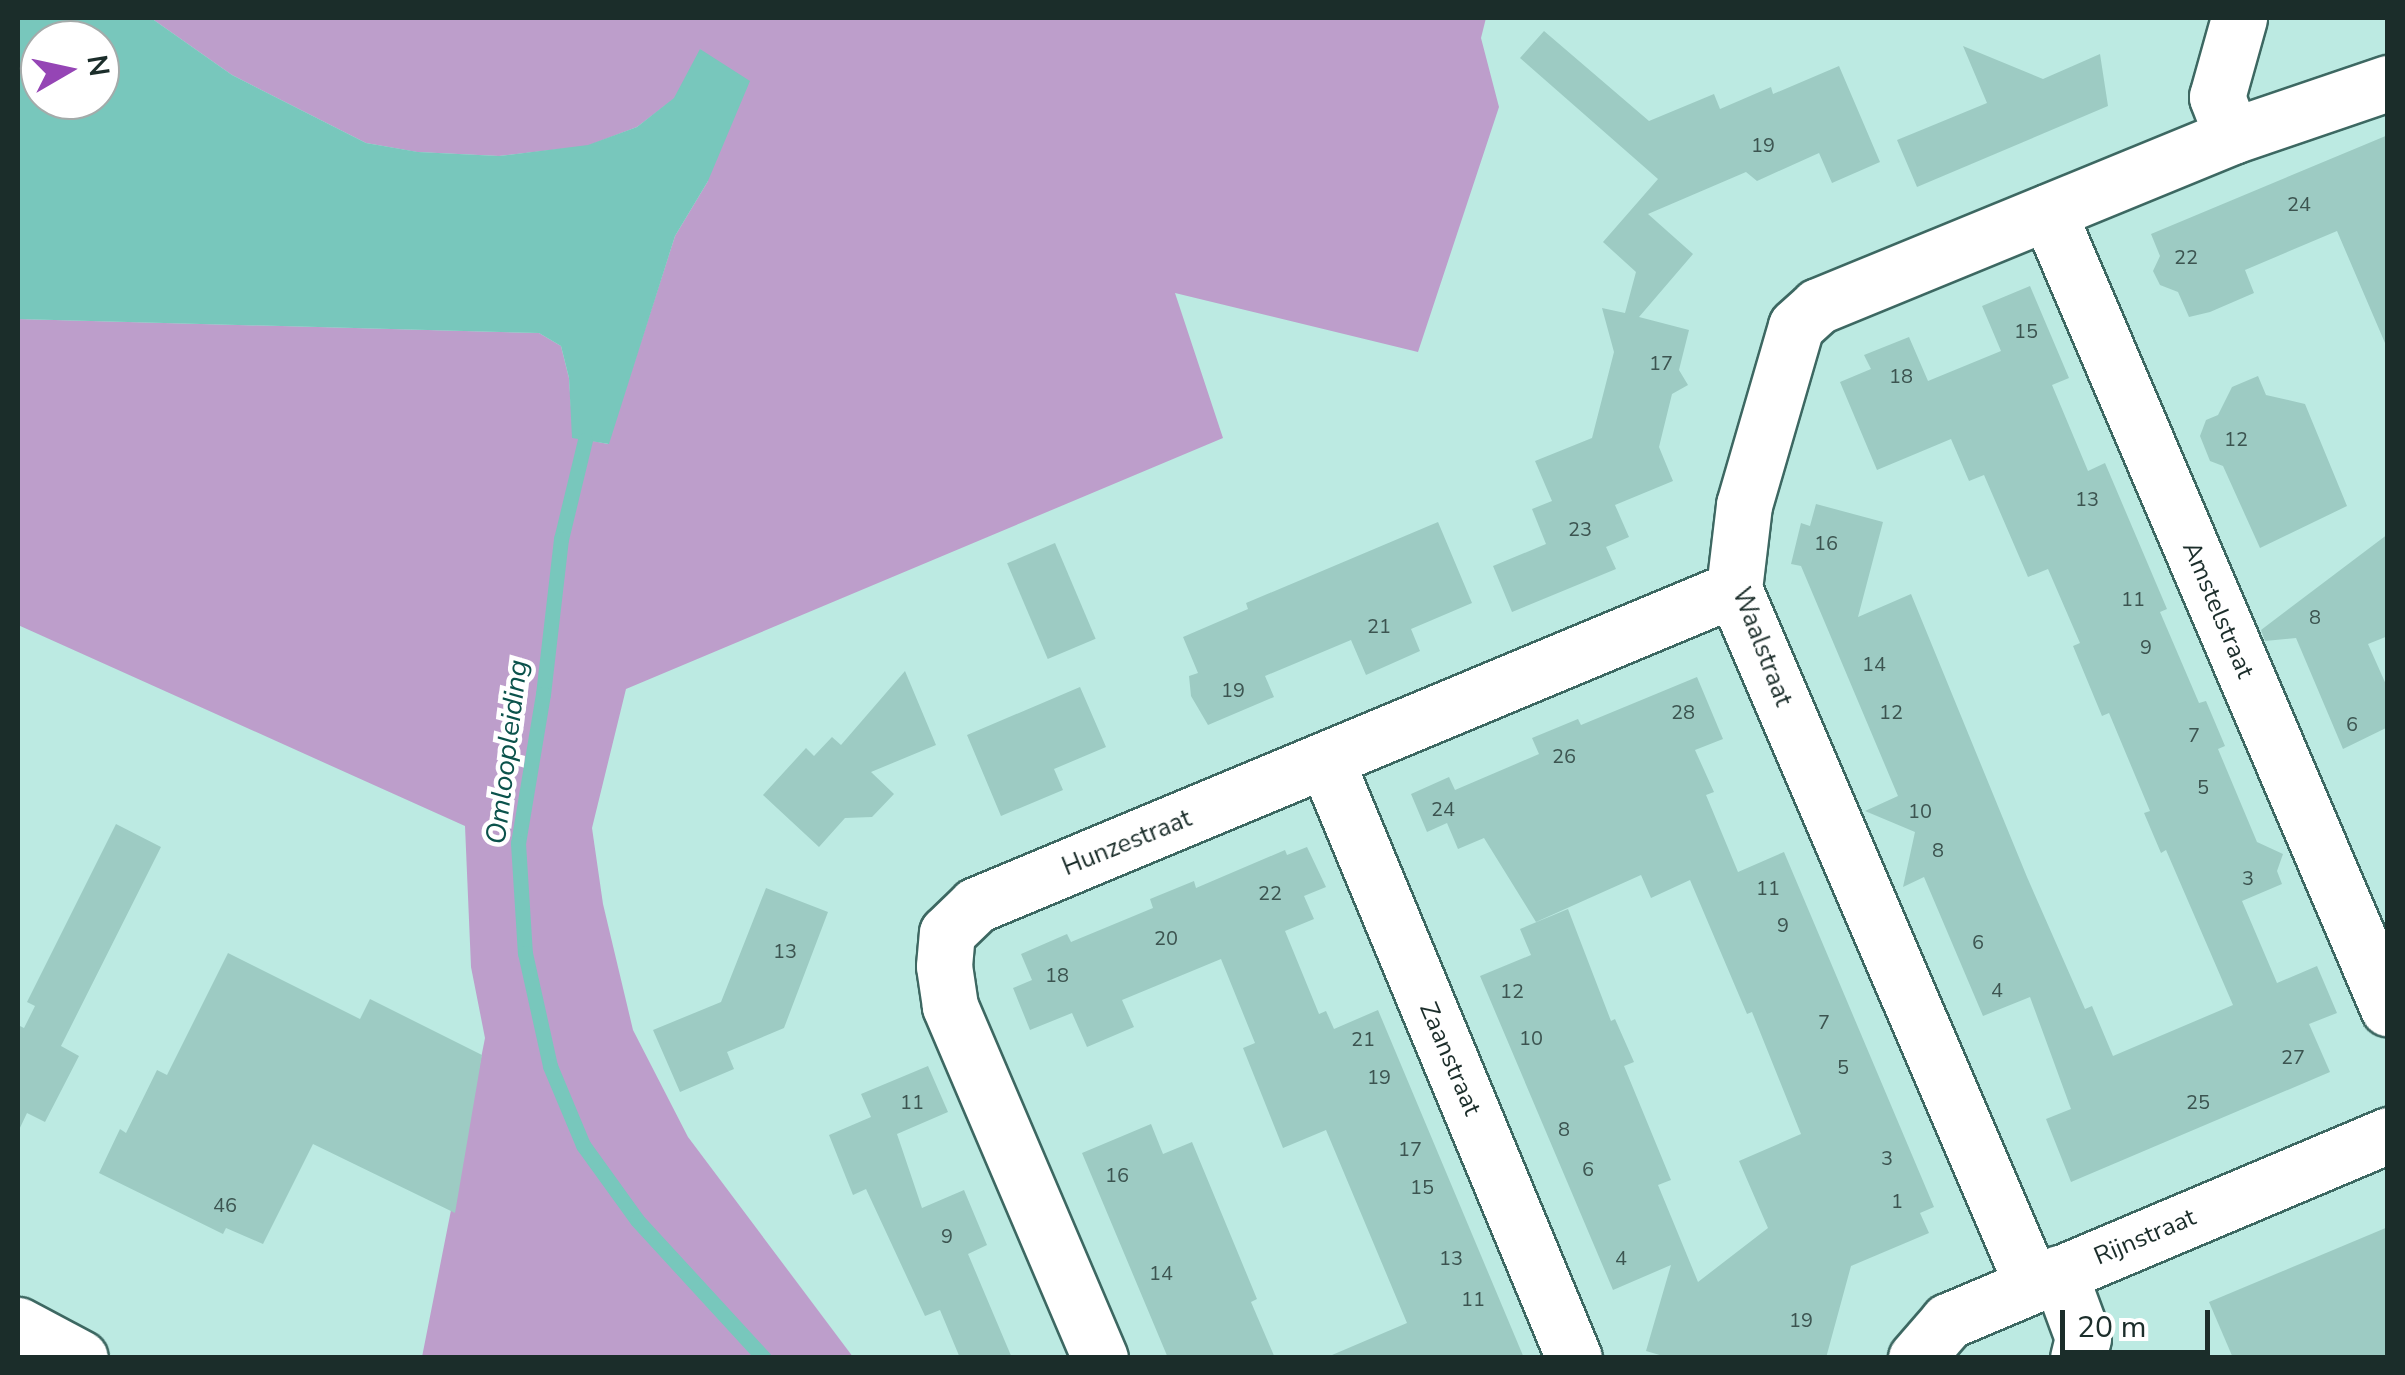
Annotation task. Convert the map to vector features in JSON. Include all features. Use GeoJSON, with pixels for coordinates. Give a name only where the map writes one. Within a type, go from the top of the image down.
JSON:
{"type":"FeatureCollection","features":[{"type":"Feature","properties":{"kind":"street"},"geometry":{"type":"LineString","coordinates":[[2232,136],[2218,97],[2239,18]]}},
{"type":"Feature","properties":{"kind":"street","name":"Waalstraat"},"geometry":{"type":"LineString","coordinates":[[2078,1358],[2084,1338],[2046,1278],[1734,589],[1744,504],[1796,326],[1818,306],[2232,136],[2388,83]]}},
{"type":"Feature","properties":{"kind":"street","name":"Amstelstraat"},"geometry":{"type":"LineString","coordinates":[[2048,212],[2388,1008]]}},
{"type":"Feature","properties":{"kind":"street","name":"Hunzestraat"},"geometry":{"type":"LineString","coordinates":[[1100,1358],[950,1006],[944,966],[947,933],[976,905],[1734,589]]}},
{"type":"Feature","properties":{"kind":"street","name":"Zaanstraat"},"geometry":{"type":"LineString","coordinates":[[1326,761],[1574,1358]]}},
{"type":"Feature","properties":{"kind":"street","name":"Rijnstraat"},"geometry":{"type":"LineString","coordinates":[[1916,1358],[1948,1321],[2388,1135]]}},
{"type":"Feature","properties":{"kind":"street"},"geometry":{"type":"LineString","coordinates":[[18,1325],[80,1358]]}},
{"type":"Feature","properties":{"kind":"shaded area"},"geometry":{"type":"Polygon","coordinates":[[[151,18],[1486,18],[1481,38],[1499,107],[1418,352],[1175,293],[1223,438],[626,689],[592,828],[603,904],[633,1030],[688,1137],[853,1357],[422,1357],[485,1038],[471,967],[465,826],[18,625],[18,319],[539,333],[561,346],[569,378],[573,437],[608,444],[675,236],[708,181],[701,49],[675,98],[637,127],[587,146],[499,156],[417,152],[366,143],[232,75],[151,18]]]}},
{"type":"Feature","properties":{"kind":"water"},"geometry":{"type":"Polygon","coordinates":[[[18,18],[151,18],[232,75],[366,143],[418,152],[499,156],[588,145],[637,127],[674,98],[700,49],[750,81],[708,181],[675,236],[609,444],[572,438],[569,378],[561,346],[539,333],[18,319],[18,18]]]}},
{"type":"Feature","properties":{"kind":"building"},"geometry":{"type":"Polygon","coordinates":[[[1544,31],[1649,121],[1714,94],[1720,109],[1771,87],[1773,94],[1839,66],[1880,162],[1832,183],[1819,153],[1757,181],[1746,172],[1648,214],[1693,254],[1639,317],[1689,330],[1679,370],[1688,385],[1672,394],[1659,447],[1673,481],[1615,505],[1629,537],[1606,547],[1616,569],[1512,612],[1493,566],[1546,544],[1532,509],[1552,501],[1535,461],[1592,438],[1614,352],[1602,308],[1625,313],[1636,272],[1603,242],[1658,179],[1520,58],[1544,31]]]}},
{"type":"Feature","properties":{"kind":"building"},"geometry":{"type":"Polygon","coordinates":[[[1963,46],[2043,79],[2100,54],[2108,106],[1917,187],[1897,140],[1987,103],[1963,46]]]}},
{"type":"Feature","properties":{"kind":"building"},"geometry":{"type":"Polygon","coordinates":[[[2388,135],[2388,350],[2337,231],[2245,270],[2254,293],[2210,312],[2189,317],[2178,292],[2160,285],[2153,271],[2160,256],[2151,234],[2388,135]]]}},
{"type":"Feature","properties":{"kind":"building"},"geometry":{"type":"Polygon","coordinates":[[[2030,286],[2069,378],[2052,385],[2088,471],[2105,463],[2167,609],[2160,612],[2199,703],[2206,701],[2225,746],[2218,749],[2257,842],[2283,854],[2277,871],[2282,884],[2242,901],[2277,983],[2317,966],[2337,1013],[2309,1024],[2330,1072],[2071,1182],[2046,1119],[2071,1109],[2030,997],[1983,1016],[1924,877],[1903,887],[1915,832],[1865,811],[1898,796],[1801,566],[1791,564],[1801,523],[1810,526],[1816,504],[1883,522],[1858,617],[1911,594],[2027,877],[2085,1009],[2092,1006],[2113,1056],[2233,1005],[2166,850],[2161,853],[2144,813],[2150,811],[2109,713],[2102,716],[2073,646],[2080,643],[2048,569],[2028,577],[1984,475],[1969,481],[1951,439],[1877,470],[1840,382],[1871,369],[1864,355],[1909,337],[1928,381],[2001,351],[1982,306],[2030,286]]]}},
{"type":"Feature","properties":{"kind":"building"},"geometry":{"type":"Polygon","coordinates":[[[2258,376],[2266,395],[2305,404],[2347,506],[2260,548],[2223,466],[2210,461],[2200,436],[2206,420],[2218,415],[2232,387],[2258,376]]]}},
{"type":"Feature","properties":{"kind":"building"},"geometry":{"type":"Polygon","coordinates":[[[1438,522],[1472,603],[1411,629],[1420,651],[1366,675],[1351,640],[1265,676],[1274,697],[1208,725],[1191,696],[1189,676],[1198,673],[1183,637],[1248,609],[1246,603],[1438,522]]]}},
{"type":"Feature","properties":{"kind":"building"},"geometry":{"type":"Polygon","coordinates":[[[2388,534],[2388,636],[2368,644],[2388,689],[2388,727],[2343,749],[2296,638],[2265,641],[2261,630],[2388,534]]]}},
{"type":"Feature","properties":{"kind":"building"},"geometry":{"type":"Polygon","coordinates":[[[1055,543],[1096,639],[1048,659],[1007,563],[1055,543]]]}},
{"type":"Feature","properties":{"kind":"building"},"geometry":{"type":"Polygon","coordinates":[[[905,671],[936,745],[871,772],[894,794],[872,817],[845,818],[819,847],[763,795],[806,748],[814,756],[832,737],[841,745],[905,671]]]}},
{"type":"Feature","properties":{"kind":"building"},"geometry":{"type":"Polygon","coordinates":[[[1697,677],[1723,739],[1695,750],[1714,792],[1706,795],[1738,872],[1784,852],[1934,1207],[1920,1213],[1929,1233],[1851,1266],[1826,1358],[1670,1358],[1646,1351],[1671,1265],[1613,1290],[1480,976],[1531,955],[1520,929],[1568,909],[1611,1021],[1615,1019],[1634,1062],[1624,1066],[1671,1180],[1658,1185],[1698,1282],[1768,1228],[1739,1161],[1801,1134],[1752,1012],[1747,1014],[1690,880],[1651,898],[1641,875],[1536,922],[1484,838],[1458,849],[1447,823],[1427,832],[1411,794],[1449,777],[1455,790],[1539,754],[1532,738],[1578,719],[1581,725],[1697,677]]]}},
{"type":"Feature","properties":{"kind":"building"},"geometry":{"type":"Polygon","coordinates":[[[1080,687],[1106,747],[1054,769],[1063,790],[1001,816],[967,735],[1080,687]]]}},
{"type":"Feature","properties":{"kind":"building"},"geometry":{"type":"Polygon","coordinates":[[[116,824],[161,847],[61,1046],[79,1056],[45,1122],[27,1113],[18,1132],[18,1025],[24,1028],[35,1006],[27,1002],[116,824]]]}},
{"type":"Feature","properties":{"kind":"building"},"geometry":{"type":"Polygon","coordinates":[[[1307,847],[1326,887],[1304,896],[1314,919],[1285,931],[1319,1014],[1326,1011],[1334,1029],[1378,1010],[1524,1358],[1325,1358],[1407,1323],[1326,1130],[1283,1148],[1243,1048],[1255,1043],[1221,959],[1122,1000],[1134,1027],[1087,1047],[1072,1013],[1030,1030],[1013,988],[1032,980],[1021,954],[1067,934],[1071,942],[1153,908],[1150,899],[1194,881],[1196,888],[1285,850],[1287,855],[1307,847]]]}},
{"type":"Feature","properties":{"kind":"building"},"geometry":{"type":"Polygon","coordinates":[[[766,888],[828,912],[784,1028],[727,1052],[734,1069],[680,1092],[653,1030],[721,1002],[766,888]]]}},
{"type":"Feature","properties":{"kind":"building"},"geometry":{"type":"Polygon","coordinates":[[[228,953],[360,1019],[370,999],[482,1055],[455,1213],[313,1144],[263,1244],[226,1228],[223,1234],[99,1173],[120,1129],[126,1133],[157,1070],[167,1075],[228,953]]]}},
{"type":"Feature","properties":{"kind":"building"},"geometry":{"type":"Polygon","coordinates":[[[928,1066],[948,1112],[897,1134],[922,1208],[964,1190],[987,1245],[968,1254],[1012,1358],[960,1358],[940,1310],[925,1316],[866,1189],[853,1195],[829,1135],[871,1117],[861,1094],[928,1066]]]}},
{"type":"Feature","properties":{"kind":"building"},"geometry":{"type":"Polygon","coordinates":[[[1151,1124],[1163,1154],[1192,1142],[1257,1299],[1251,1302],[1275,1358],[1168,1358],[1082,1153],[1151,1124]]]}},
{"type":"Feature","properties":{"kind":"building"},"geometry":{"type":"Polygon","coordinates":[[[2388,1227],[2388,1358],[2233,1358],[2209,1302],[2388,1227]]]}},
{"type":"Feature","properties":{"kind":"waterway","name":"Omloopleiding"},"geometry":{"type":"LineString","coordinates":[[585,440],[561,539],[543,694],[518,843],[525,953],[550,1066],[583,1145],[637,1220],[764,1358]]}}]}
